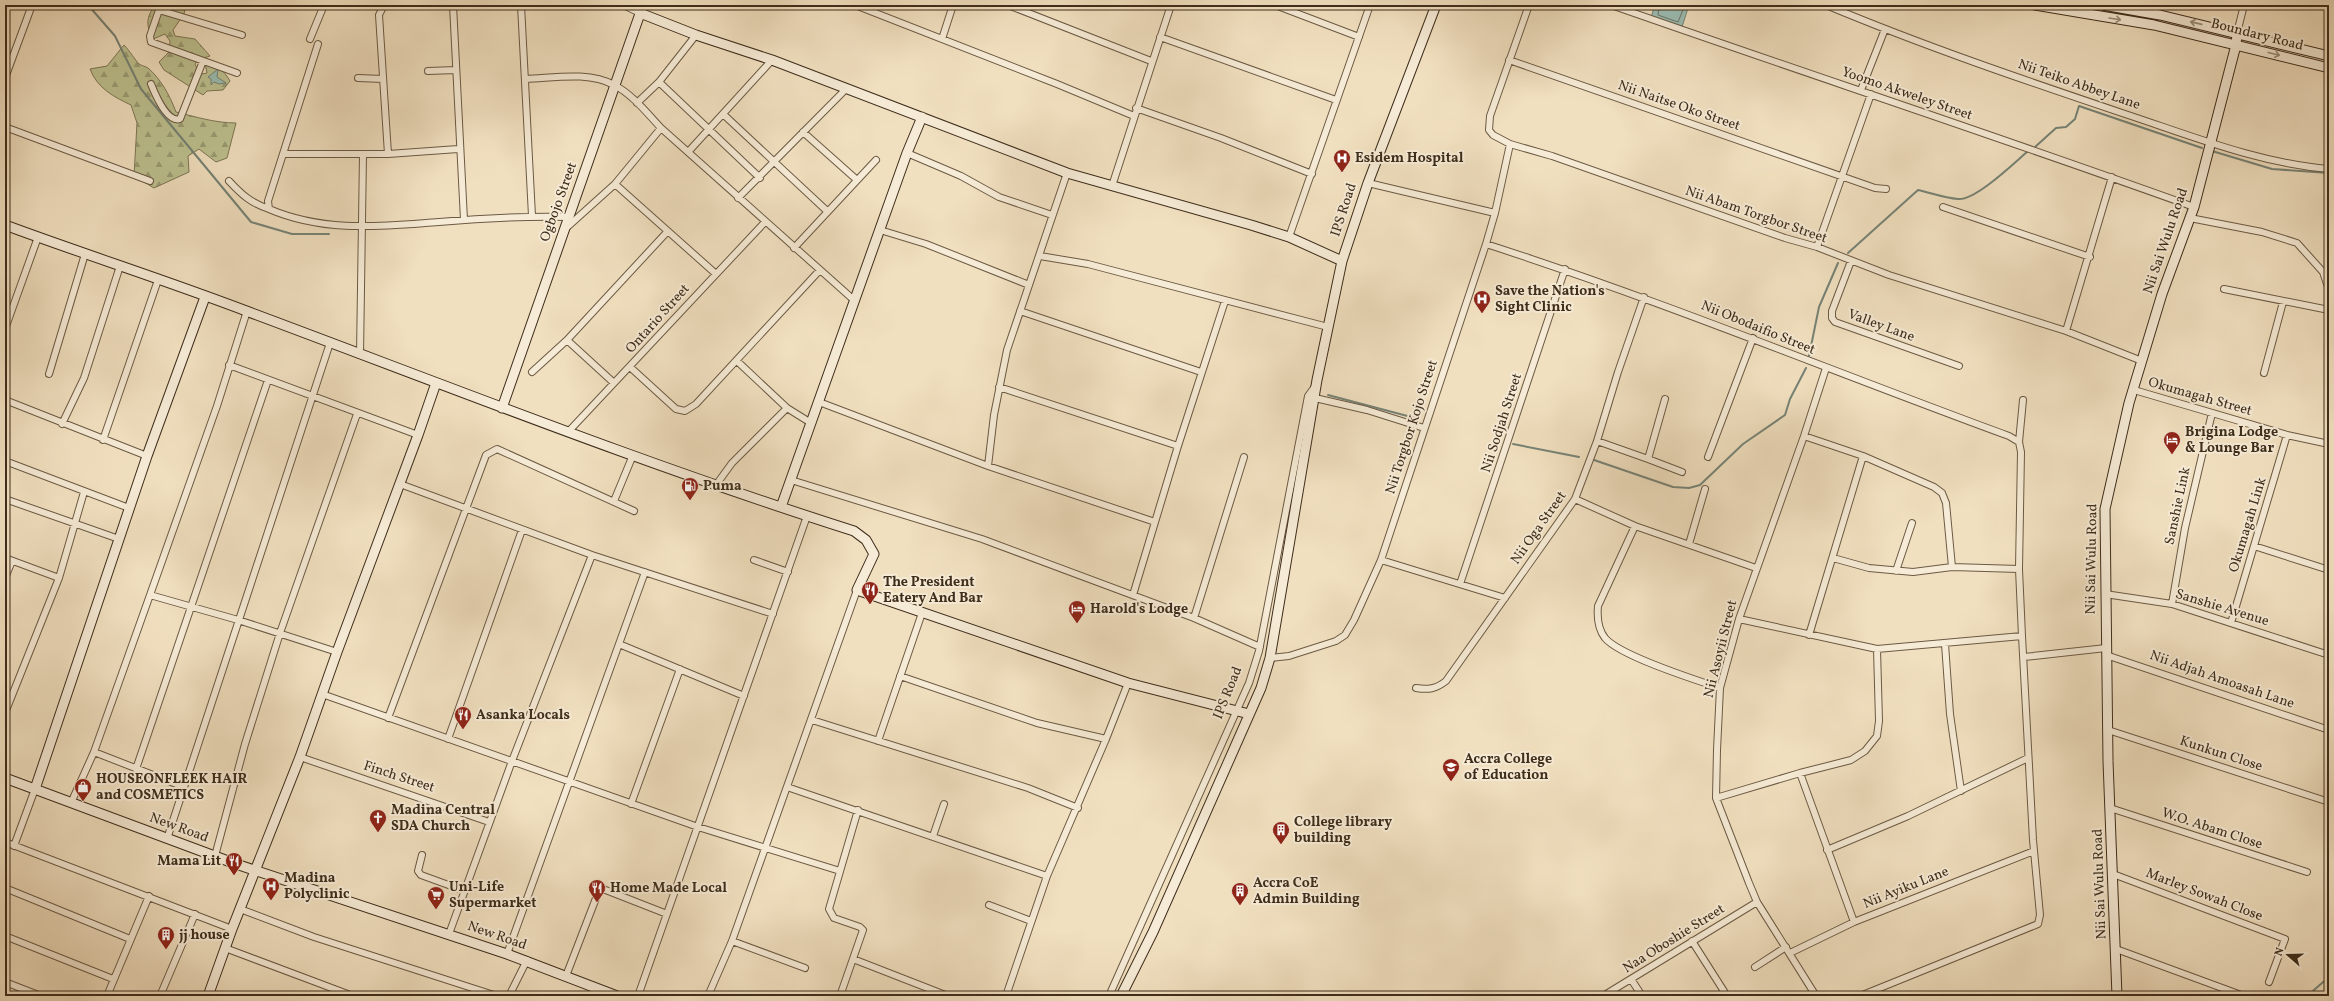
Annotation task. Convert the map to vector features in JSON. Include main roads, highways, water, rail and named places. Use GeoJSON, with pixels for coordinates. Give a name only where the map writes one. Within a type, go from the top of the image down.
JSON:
{"type":"FeatureCollection","features":[{"type":"Feature","properties":{"kind":"water"},"geometry":{"type":"Polygon","coordinates":[[[1655,5],[1689,5],[1682,27],[1651,17],[1655,5]]]}},
{"type":"Feature","properties":{"kind":"water"},"geometry":{"type":"Polygon","coordinates":[[[218,69],[217,77],[226,83],[219,84],[214,82],[211,85],[211,79],[208,77],[218,69]]]}},
{"type":"Feature","properties":{"kind":"waterway"},"geometry":{"type":"LineString","coordinates":[[88,5],[115,36],[141,89],[251,222],[292,234],[329,234]]}},
{"type":"Feature","properties":{"kind":"waterway"},"geometry":{"type":"LineString","coordinates":[[2035,147],[2056,128],[2066,127],[2075,119],[2079,106],[2202,148]]}},
{"type":"Feature","properties":{"kind":"waterway"},"geometry":{"type":"LineString","coordinates":[[2212,151],[2272,169],[2329,173]]}},
{"type":"Feature","properties":{"kind":"waterway"},"geometry":{"type":"LineString","coordinates":[[1848,253],[1918,190],[1943,197],[1958,199],[1965,198],[1984,188],[2027,152]]}},
{"type":"Feature","properties":{"kind":"waterway"},"geometry":{"type":"LineString","coordinates":[[1809,356],[1819,307],[1838,263]]}},
{"type":"Feature","properties":{"kind":"waterway"},"geometry":{"type":"LineString","coordinates":[[1594,460],[1673,487],[1689,488],[1700,485],[1743,444],[1785,415],[1790,399],[1806,368]]}},
{"type":"Feature","properties":{"kind":"waterway"},"geometry":{"type":"LineString","coordinates":[[1328,395],[1415,418]]}},
{"type":"Feature","properties":{"kind":"waterway"},"geometry":{"type":"LineString","coordinates":[[1513,444],[1579,457]]}},
{"type":"Feature","properties":{"kind":"waterway"},"geometry":{"type":"LineString","coordinates":[[2307,996],[2329,977]]}},
{"type":"Feature","properties":{"kind":"place","name":"Esidem Hospital"},"geometry":{"type":"Point","coordinates":[1342,173]}},
{"type":"Feature","properties":{"kind":"place","name":"Save the Nation's Sight Clinic"},"geometry":{"type":"Point","coordinates":[1482,314]}},
{"type":"Feature","properties":{"kind":"place","name":"Brigina Lodge & Lounge Bar"},"geometry":{"type":"Point","coordinates":[2172,455]}},
{"type":"Feature","properties":{"kind":"place","name":"Puma"},"geometry":{"type":"Point","coordinates":[690,501]}},
{"type":"Feature","properties":{"kind":"place","name":"The President Eatery And Bar"},"geometry":{"type":"Point","coordinates":[870,605]}},
{"type":"Feature","properties":{"kind":"place","name":"Harold's Lodge"},"geometry":{"type":"Point","coordinates":[1077,624]}},
{"type":"Feature","properties":{"kind":"place","name":"Asanka Locals"},"geometry":{"type":"Point","coordinates":[463,730]}},
{"type":"Feature","properties":{"kind":"place","name":"Accra College of Education"},"geometry":{"type":"Point","coordinates":[1451,782]}},
{"type":"Feature","properties":{"kind":"place","name":"HOUSEONFLEEK HAIR and COSMETICS"},"geometry":{"type":"Point","coordinates":[83,802]}},
{"type":"Feature","properties":{"kind":"place","name":"Madina Central SDA Church"},"geometry":{"type":"Point","coordinates":[378,833]}},
{"type":"Feature","properties":{"kind":"place","name":"College library building"},"geometry":{"type":"Point","coordinates":[1281,845]}},
{"type":"Feature","properties":{"kind":"place","name":"Mama Lit"},"geometry":{"type":"Point","coordinates":[234,876]}},
{"type":"Feature","properties":{"kind":"place","name":"Madina Polyclinic"},"geometry":{"type":"Point","coordinates":[271,901]}},
{"type":"Feature","properties":{"kind":"place","name":"Home Made Local"},"geometry":{"type":"Point","coordinates":[597,903]}},
{"type":"Feature","properties":{"kind":"place","name":"Accra CoE Admin Building"},"geometry":{"type":"Point","coordinates":[1240,906]}},
{"type":"Feature","properties":{"kind":"place","name":"Uni-Life Supermarket"},"geometry":{"type":"Point","coordinates":[436,910]}},
{"type":"Feature","properties":{"kind":"place","name":"jj house"},"geometry":{"type":"Point","coordinates":[166,950]}}]}
